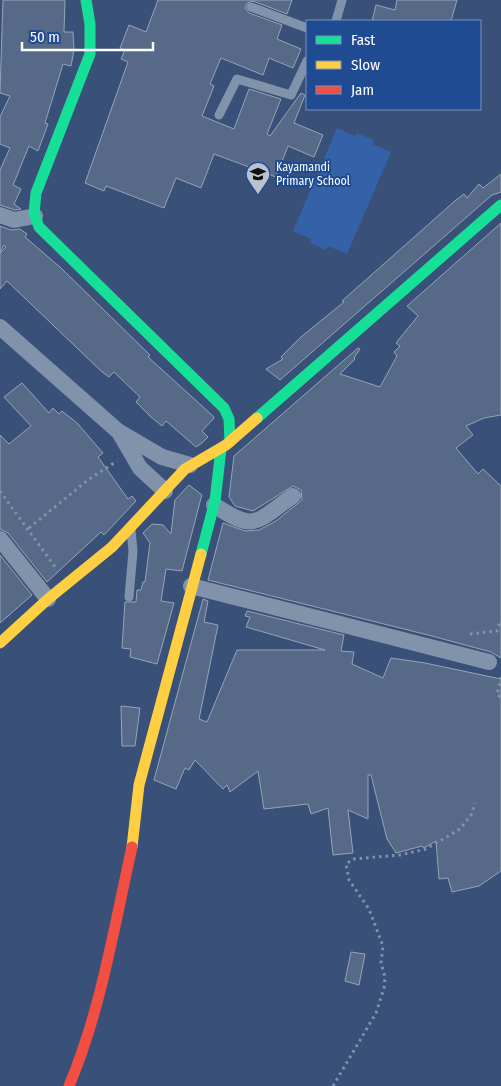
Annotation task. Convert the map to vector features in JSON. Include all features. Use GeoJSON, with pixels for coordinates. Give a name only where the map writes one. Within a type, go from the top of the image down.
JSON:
{"type":"FeatureCollection","features":[{"type":"Feature","properties":{"kind":"street"},"geometry":{"type":"LineString","coordinates":[[69,1086],[82,1053],[98,997],[133,841],[139,785],[214,505],[226,445],[229,419],[224,408],[39,226],[35,216],[36,193],[90,54],[90,24],[86,0]]}},
{"type":"Feature","properties":{"kind":"street"},"geometry":{"type":"LineString","coordinates":[[0,643],[48,598],[112,547],[190,465],[226,445],[501,205]]}},
{"type":"Feature","properties":{"kind":"street"},"geometry":{"type":"LineString","coordinates":[[0,215],[14,220],[35,216]]}},
{"type":"Feature","properties":{"kind":"street"},"geometry":{"type":"LineString","coordinates":[[0,327],[119,432],[162,457],[190,465]]}},
{"type":"Feature","properties":{"kind":"street"},"geometry":{"type":"LineString","coordinates":[[119,432],[146,476],[164,491]]}},
{"type":"Feature","properties":{"kind":"street"},"geometry":{"type":"LineString","coordinates":[[214,505],[234,518],[248,522],[259,520],[293,496]]}},
{"type":"Feature","properties":{"kind":"street"},"geometry":{"type":"LineString","coordinates":[[0,538],[48,598]]}},
{"type":"Feature","properties":{"kind":"street"},"geometry":{"type":"LineString","coordinates":[[191,586],[489,662]]}},
{"type":"Feature","properties":{"kind":"lane"},"geometry":{"type":"LineString","coordinates":[[336,20],[342,0]]}},
{"type":"Feature","properties":{"kind":"lane"},"geometry":{"type":"LineString","coordinates":[[251,7],[306,28]]}},
{"type":"Feature","properties":{"kind":"lane"},"geometry":{"type":"LineString","coordinates":[[219,115],[237,79],[290,95],[306,63]]}},
{"type":"Feature","properties":{"kind":"lane"},"geometry":{"type":"LineString","coordinates":[[130,597],[133,551],[131,528]]}},
{"type":"Feature","properties":{"kind":"path"},"geometry":{"type":"LineString","coordinates":[[29,528],[114,461],[134,459]]}},
{"type":"Feature","properties":{"kind":"path"},"geometry":{"type":"LineString","coordinates":[[0,491],[29,528],[66,583]]}},
{"type":"Feature","properties":{"kind":"path"},"geometry":{"type":"LineString","coordinates":[[470,634],[497,631],[501,620]]}},
{"type":"Feature","properties":{"kind":"path"},"geometry":{"type":"LineString","coordinates":[[501,677],[496,692],[501,696]]}},
{"type":"Feature","properties":{"kind":"path"},"geometry":{"type":"LineString","coordinates":[[333,1086],[376,1013],[381,1000],[385,978],[381,963],[383,946],[380,935],[369,909],[349,880],[346,864],[353,859],[400,855],[426,849],[460,830],[468,820],[475,803]]}},
{"type":"Feature","properties":{"kind":"shaded area"},"geometry":{"type":"Polygon","coordinates":[[[337,128],[355,136],[357,133],[374,140],[372,144],[391,152],[347,254],[328,246],[326,250],[310,243],[311,239],[293,231],[337,128]]]}},
{"type":"Feature","properties":{"kind":"building"},"geometry":{"type":"Polygon","coordinates":[[[3,0],[65,0],[64,32],[73,32],[74,50],[71,66],[63,64],[45,123],[48,124],[38,151],[29,146],[13,185],[21,189],[14,204],[21,209],[15,210],[0,205],[0,170],[10,148],[0,144],[0,117],[10,96],[0,93],[3,0]]]}},
{"type":"Feature","properties":{"kind":"building"},"geometry":{"type":"Polygon","coordinates":[[[158,0],[292,0],[287,14],[253,1],[247,3],[245,8],[249,13],[282,25],[277,39],[301,49],[293,68],[269,58],[263,75],[221,58],[210,84],[214,86],[202,116],[234,129],[249,89],[281,99],[267,134],[270,136],[301,93],[305,95],[294,123],[323,135],[314,157],[288,146],[276,177],[214,154],[201,188],[176,178],[164,208],[106,186],[104,191],[85,183],[128,62],[121,59],[125,50],[120,48],[129,25],[146,32],[158,0]]]}},
{"type":"Feature","properties":{"kind":"building"},"geometry":{"type":"Polygon","coordinates":[[[397,0],[457,0],[451,20],[372,20],[376,5],[395,10],[397,0]]]}},
{"type":"Feature","properties":{"kind":"building"},"geometry":{"type":"Polygon","coordinates":[[[501,174],[501,192],[492,195],[280,380],[266,369],[283,359],[281,357],[301,337],[344,302],[342,301],[456,200],[464,194],[467,198],[479,184],[483,188],[501,174]]]}},
{"type":"Feature","properties":{"kind":"building"},"geometry":{"type":"Polygon","coordinates":[[[501,223],[501,415],[484,418],[466,426],[473,435],[456,448],[478,474],[483,469],[501,486],[501,658],[491,652],[428,635],[208,580],[223,523],[245,531],[259,530],[276,521],[302,500],[301,490],[293,486],[253,511],[235,506],[229,497],[234,456],[358,348],[360,349],[355,359],[340,374],[380,387],[397,356],[394,352],[400,346],[396,343],[418,316],[407,306],[501,223]]]}},
{"type":"Feature","properties":{"kind":"building"},"geometry":{"type":"Polygon","coordinates":[[[0,226],[11,230],[20,229],[27,234],[25,237],[61,268],[150,355],[148,357],[213,416],[214,418],[202,431],[208,437],[202,443],[196,447],[166,421],[162,426],[136,402],[140,397],[114,372],[109,377],[101,371],[7,281],[0,289],[0,253],[6,247],[4,245],[0,252],[0,226]]]}},
{"type":"Feature","properties":{"kind":"building"},"geometry":{"type":"Polygon","coordinates":[[[22,383],[49,413],[53,408],[59,414],[62,411],[77,423],[103,453],[98,457],[128,499],[132,496],[136,501],[104,535],[101,532],[47,582],[8,533],[0,529],[0,435],[9,444],[31,426],[4,397],[22,383]]]}},
{"type":"Feature","properties":{"kind":"building"},"geometry":{"type":"Polygon","coordinates":[[[189,485],[202,495],[182,571],[166,569],[161,601],[174,603],[157,664],[130,657],[131,649],[122,648],[125,602],[136,602],[137,590],[141,590],[143,582],[145,582],[150,543],[143,533],[152,524],[163,525],[171,534],[175,500],[189,485]]]}},
{"type":"Feature","properties":{"kind":"building"},"geometry":{"type":"Polygon","coordinates":[[[0,555],[32,595],[0,623],[0,555]]]}},
{"type":"Feature","properties":{"kind":"building"},"geometry":{"type":"Polygon","coordinates":[[[203,599],[208,601],[204,622],[218,625],[199,719],[207,722],[237,650],[325,650],[246,627],[250,617],[245,616],[247,611],[344,635],[341,651],[354,652],[352,664],[383,678],[391,658],[501,679],[501,871],[479,886],[452,892],[448,878],[439,879],[436,841],[424,848],[422,846],[396,853],[387,839],[371,775],[368,775],[368,819],[348,810],[353,853],[333,855],[328,808],[311,814],[308,804],[264,809],[258,771],[230,792],[227,785],[223,789],[195,760],[189,770],[185,768],[176,789],[154,780],[203,599]]]}},
{"type":"Feature","properties":{"kind":"building"},"geometry":{"type":"Polygon","coordinates":[[[121,706],[140,708],[135,746],[122,746],[121,706]]]}},
{"type":"Feature","properties":{"kind":"building"},"geometry":{"type":"Polygon","coordinates":[[[351,952],[365,954],[359,985],[345,981],[351,952]]]}},
{"type":"Feature","properties":{"kind":"traffic: fast"},"geometry":{"type":"LineString","coordinates":[[86,0],[90,24],[90,54],[36,193],[34,213],[39,227],[224,408],[229,419],[230,442]]}},
{"type":"Feature","properties":{"kind":"traffic: fast"},"geometry":{"type":"LineString","coordinates":[[257,418],[501,205]]}},
{"type":"Feature","properties":{"kind":"traffic: fast"},"geometry":{"type":"LineString","coordinates":[[201,554],[215,501],[221,449]]}},
{"type":"Feature","properties":{"kind":"traffic: slow"},"geometry":{"type":"LineString","coordinates":[[0,643],[48,599],[112,547],[185,469],[226,445],[257,418]]}},
{"type":"Feature","properties":{"kind":"traffic: slow"},"geometry":{"type":"LineString","coordinates":[[132,847],[139,785],[201,554]]}},
{"type":"Feature","properties":{"kind":"traffic: jam"},"geometry":{"type":"LineString","coordinates":[[69,1086],[90,1028],[98,998],[132,847]]}},
{"type":"Feature","properties":{"kind":"place","name":"Kayamandi Primary School"},"geometry":{"type":"Point","coordinates":[258,195]}}]}
